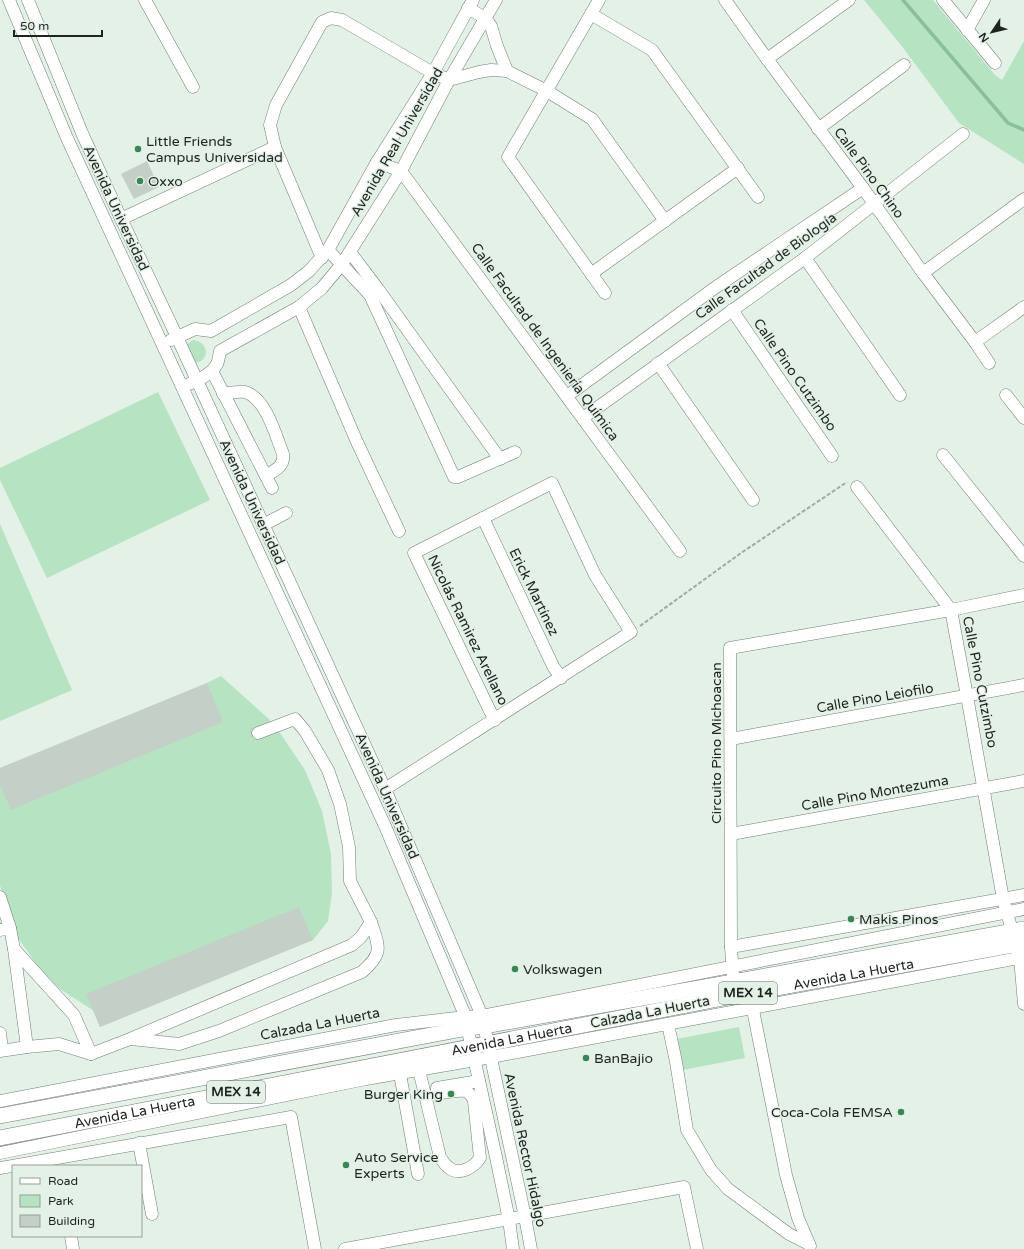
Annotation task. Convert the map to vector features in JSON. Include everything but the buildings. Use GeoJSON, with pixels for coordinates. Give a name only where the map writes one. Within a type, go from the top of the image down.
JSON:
{"type":"FeatureCollection","features":[{"type":"Feature","properties":{"kind":"main road","name":"Avenida La Huerta"},"geometry":{"type":"LineString","coordinates":[[0,1116],[466,1022],[483,1021],[733,982],[1020,944]]}},
{"type":"Feature","properties":{"kind":"main road","name":"Avenida La Huerta"},"geometry":{"type":"LineString","coordinates":[[0,1138],[257,1094],[489,1050],[749,993],[1020,944]]}},
{"type":"Feature","properties":{"kind":"street","name":"Avenida Universidad"},"geometry":{"type":"LineString","coordinates":[[9,0],[67,138],[385,826],[466,1022],[473,1053]]}},
{"type":"Feature","properties":{"kind":"street","name":"Avenida Universidad"},"geometry":{"type":"LineString","coordinates":[[28,0],[82,133],[385,789],[483,1021],[489,1050]]}},
{"type":"Feature","properties":{"kind":"street","name":"Avenida Real Universidad"},"geometry":{"type":"LineString","coordinates":[[212,371],[217,364],[220,351],[299,307],[322,288],[342,264],[401,171],[449,80],[496,0]]}},
{"type":"Feature","properties":{"kind":"street"},"geometry":{"type":"LineString","coordinates":[[599,0],[508,157],[605,293]]}},
{"type":"Feature","properties":{"kind":"street","name":"Calle Pino Chino"},"geometry":{"type":"LineString","coordinates":[[725,0],[989,363]]}},
{"type":"Feature","properties":{"kind":"street"},"geometry":{"type":"LineString","coordinates":[[767,59],[849,0]]}},
{"type":"Feature","properties":{"kind":"street"},"geometry":{"type":"LineString","coordinates":[[943,0],[995,63]]}},
{"type":"Feature","properties":{"kind":"street"},"geometry":{"type":"LineString","coordinates":[[967,30],[984,0]]}},
{"type":"Feature","properties":{"kind":"street"},"geometry":{"type":"LineString","coordinates":[[150,2],[193,87]]}},
{"type":"Feature","properties":{"kind":"street","name":"Avenida Real Universidad"},"geometry":{"type":"LineString","coordinates":[[162,345],[195,329],[211,332],[291,285],[309,271],[325,254],[377,162],[433,73],[471,4]]}},
{"type":"Feature","properties":{"kind":"street"},"geometry":{"type":"LineString","coordinates":[[471,4],[491,26],[507,71]]}},
{"type":"Feature","properties":{"kind":"street"},"geometry":{"type":"LineString","coordinates":[[591,14],[652,50],[758,197]]}},
{"type":"Feature","properties":{"kind":"street"},"geometry":{"type":"LineString","coordinates":[[515,452],[458,477],[454,477],[374,292],[342,264],[325,254],[275,147],[270,125],[276,106],[322,22],[331,18],[342,20],[433,73],[449,80],[491,70],[507,71],[547,91],[592,119],[665,221]]}},
{"type":"Feature","properties":{"kind":"street"},"geometry":{"type":"LineString","coordinates":[[818,129],[904,65]]}},
{"type":"Feature","properties":{"kind":"street","name":"Calle Facultad de Biología"},"geometry":{"type":"LineString","coordinates":[[583,418],[805,258],[963,134]]}},
{"type":"Feature","properties":{"kind":"street"},"geometry":{"type":"LineString","coordinates":[[121,219],[275,147]]}},
{"type":"Feature","properties":{"kind":"street"},"geometry":{"type":"LineString","coordinates":[[377,162],[401,171]]}},
{"type":"Feature","properties":{"kind":"street"},"geometry":{"type":"LineString","coordinates":[[591,274],[738,168]]}},
{"type":"Feature","properties":{"kind":"street","name":"Calle Facultad de Ingenierίa Quίmica"},"geometry":{"type":"LineString","coordinates":[[401,171],[680,551]]}},
{"type":"Feature","properties":{"kind":"street","name":"Calle Facultad de Biología"},"geometry":{"type":"LineString","coordinates":[[567,396],[716,287],[863,188]]}},
{"type":"Feature","properties":{"kind":"street"},"geometry":{"type":"LineString","coordinates":[[923,273],[1024,200]]}},
{"type":"Feature","properties":{"kind":"street"},"geometry":{"type":"LineString","coordinates":[[350,252],[374,292],[500,459]]}},
{"type":"Feature","properties":{"kind":"street"},"geometry":{"type":"LineString","coordinates":[[805,258],[900,395]]}},
{"type":"Feature","properties":{"kind":"street"},"geometry":{"type":"LineString","coordinates":[[299,307],[354,435],[398,532]]}},
{"type":"Feature","properties":{"kind":"street"},"geometry":{"type":"LineString","coordinates":[[975,342],[1024,307]]}},
{"type":"Feature","properties":{"kind":"street","name":"Calle Pino Cutzimbo"},"geometry":{"type":"LineString","coordinates":[[732,310],[832,456]]}},
{"type":"Feature","properties":{"kind":"street"},"geometry":{"type":"LineString","coordinates":[[658,363],[753,500]]}},
{"type":"Feature","properties":{"kind":"street"},"geometry":{"type":"LineString","coordinates":[[182,386],[196,381],[212,371],[272,488]]}},
{"type":"Feature","properties":{"kind":"street"},"geometry":{"type":"LineString","coordinates":[[223,394],[244,392],[254,396],[264,407],[284,460],[282,465],[266,476]]}},
{"type":"Feature","properties":{"kind":"street"},"geometry":{"type":"LineString","coordinates":[[1006,395],[1024,418]]}},
{"type":"Feature","properties":{"kind":"street"},"geometry":{"type":"LineString","coordinates":[[226,446],[246,436]]}},
{"type":"Feature","properties":{"kind":"street"},"geometry":{"type":"LineString","coordinates":[[943,455],[1024,556]]}},
{"type":"Feature","properties":{"kind":"street"},"geometry":{"type":"LineString","coordinates":[[385,789],[631,632],[596,575],[552,484],[482,518]]}},
{"type":"Feature","properties":{"kind":"street","name":"Calle Pino Cutzimbo"},"geometry":{"type":"LineString","coordinates":[[856,487],[951,610],[1003,899],[1020,944],[1024,1004]]}},
{"type":"Feature","properties":{"kind":"street"},"geometry":{"type":"LineString","coordinates":[[263,525],[286,513]]}},
{"type":"Feature","properties":{"kind":"street","name":"Nicolás Ramirez Arellano"},"geometry":{"type":"LineString","coordinates":[[482,518],[414,553],[495,720]]}},
{"type":"Feature","properties":{"kind":"street","name":"Erick Martínez"},"geometry":{"type":"LineString","coordinates":[[482,518],[554,666],[556,681]]}},
{"type":"Feature","properties":{"kind":"street","name":"Circuito Pino Michoacan"},"geometry":{"type":"LineString","coordinates":[[733,982],[731,947],[730,648],[1024,596]]}},
{"type":"Feature","properties":{"kind":"street","name":"Calle Pino Leiofilo"},"geometry":{"type":"LineString","coordinates":[[731,739],[1024,685]]}},
{"type":"Feature","properties":{"kind":"street"},"geometry":{"type":"LineString","coordinates":[[130,1039],[179,1044],[219,1031],[362,972],[373,962],[379,948],[371,922],[350,880],[349,847],[340,804],[328,770],[305,731],[295,720],[258,733]]}},
{"type":"Feature","properties":{"kind":"street","name":"Calle Pino Montezuma"},"geometry":{"type":"LineString","coordinates":[[731,834],[1024,781]]}},
{"type":"Feature","properties":{"kind":"street"},"geometry":{"type":"LineString","coordinates":[[731,947],[1024,894]]}},
{"type":"Feature","properties":{"kind":"street"},"geometry":{"type":"LineString","coordinates":[[0,897],[5,929],[14,949],[27,1047]]}},
{"type":"Feature","properties":{"kind":"street","name":"Calzada La Huerta"},"geometry":{"type":"LineString","coordinates":[[483,1021],[732,967],[1024,909]]}},
{"type":"Feature","properties":{"kind":"street"},"geometry":{"type":"LineString","coordinates":[[0,1034],[1,1051],[59,1044],[91,1054],[352,945],[361,937],[371,922]]}},
{"type":"Feature","properties":{"kind":"street","name":"Calzada La Huerta"},"geometry":{"type":"LineString","coordinates":[[489,1050],[668,1024],[752,1008],[1020,944]]}},
{"type":"Feature","properties":{"kind":"street"},"geometry":{"type":"LineString","coordinates":[[14,949],[74,1015],[91,1054]]}},
{"type":"Feature","properties":{"kind":"street"},"geometry":{"type":"LineString","coordinates":[[749,993],[786,1175],[798,1218],[810,1246]]}},
{"type":"Feature","properties":{"kind":"street","name":"Calzada La Huerta"},"geometry":{"type":"LineString","coordinates":[[0,1101],[396,1024],[466,1022]]}},
{"type":"Feature","properties":{"kind":"street"},"geometry":{"type":"LineString","coordinates":[[668,1024],[687,1130],[711,1170],[728,1189],[789,1234],[810,1246]]}},
{"type":"Feature","properties":{"kind":"street","name":"Avenida Rector Hidalgo"},"geometry":{"type":"LineString","coordinates":[[489,1050],[531,1249]]}},
{"type":"Feature","properties":{"kind":"street"},"geometry":{"type":"LineString","coordinates":[[0,1153],[257,1094],[419,1070],[473,1053],[509,1220],[513,1249]]}},
{"type":"Feature","properties":{"kind":"street"},"geometry":{"type":"LineString","coordinates":[[419,1070],[440,1157],[448,1168],[459,1171],[467,1170],[476,1164],[480,1158],[474,1101],[471,1094],[466,1091],[439,1093],[437,1092],[437,1088],[479,1081]]}},
{"type":"Feature","properties":{"kind":"street"},"geometry":{"type":"LineString","coordinates":[[400,1074],[418,1174]]}},
{"type":"Feature","properties":{"kind":"street"},"geometry":{"type":"LineString","coordinates":[[27,1165],[63,1161],[139,1143],[291,1117],[315,1249]]}},
{"type":"Feature","properties":{"kind":"street"},"geometry":{"type":"LineString","coordinates":[[491,1135],[507,1133]]}},
{"type":"Feature","properties":{"kind":"street"},"geometry":{"type":"LineString","coordinates":[[139,1143],[152,1214]]}},
{"type":"Feature","properties":{"kind":"street"},"geometry":{"type":"LineString","coordinates":[[0,1168],[12,1167]]}},
{"type":"Feature","properties":{"kind":"street"},"geometry":{"type":"LineString","coordinates":[[345,1249],[684,1187],[698,1248]]}},
{"type":"Feature","properties":{"kind":"street"},"geometry":{"type":"LineString","coordinates":[[71,1237],[73,1249]]}},
{"type":"Feature","properties":{"kind":"path"},"geometry":{"type":"LineString","coordinates":[[631,632],[741,553],[850,480],[856,487]]}},
{"type":"Feature","properties":{"kind":"green space"},"geometry":{"type":"Polygon","coordinates":[[[864,0],[933,0],[995,75],[1002,80],[1024,41],[1024,164],[959,123],[901,45],[864,0]]]}},
{"type":"Feature","properties":{"kind":"green space"},"geometry":{"type":"Polygon","coordinates":[[[193,340],[203,344],[206,352],[203,359],[194,363],[187,344],[193,340]]]}},
{"type":"Feature","properties":{"kind":"green space"},"geometry":{"type":"Polygon","coordinates":[[[158,392],[210,500],[47,578],[0,480],[0,468],[158,392]]]}},
{"type":"Feature","properties":{"kind":"green space"},"geometry":{"type":"Polygon","coordinates":[[[0,524],[72,690],[0,721],[0,524]]]}},
{"type":"Feature","properties":{"kind":"green space"},"geometry":{"type":"Polygon","coordinates":[[[221,676],[270,720],[305,770],[322,811],[331,854],[332,893],[328,921],[313,940],[100,1027],[94,1011],[60,989],[39,968],[16,935],[0,885],[0,768],[221,676]]]}},
{"type":"Feature","properties":{"kind":"green space"},"geometry":{"type":"Polygon","coordinates":[[[739,1027],[745,1058],[683,1070],[677,1039],[739,1027]]]}},
{"type":"Feature","properties":{"kind":"waterway"},"geometry":{"type":"LineString","coordinates":[[903,0],[1008,123],[1024,130]]}},
{"type":"Feature","properties":{"kind":"place","name":"Little Friends Campus Universidad"},"geometry":{"type":"Point","coordinates":[138,149]}},
{"type":"Feature","properties":{"kind":"place","name":"Oxxo"},"geometry":{"type":"Point","coordinates":[140,181]}},
{"type":"Feature","properties":{"kind":"place","name":"Makis Pinos"},"geometry":{"type":"Point","coordinates":[851,919]}},
{"type":"Feature","properties":{"kind":"place","name":"Volkswagen"},"geometry":{"type":"Point","coordinates":[515,969]}},
{"type":"Feature","properties":{"kind":"place","name":"BanBajio"},"geometry":{"type":"Point","coordinates":[586,1058]}},
{"type":"Feature","properties":{"kind":"place","name":"Burger King"},"geometry":{"type":"Point","coordinates":[451,1094]}},
{"type":"Feature","properties":{"kind":"place","name":"Coca-Cola FEMSA"},"geometry":{"type":"Point","coordinates":[901,1112]}},
{"type":"Feature","properties":{"kind":"place","name":"Auto Service Experts"},"geometry":{"type":"Point","coordinates":[346,1165]}}]}
